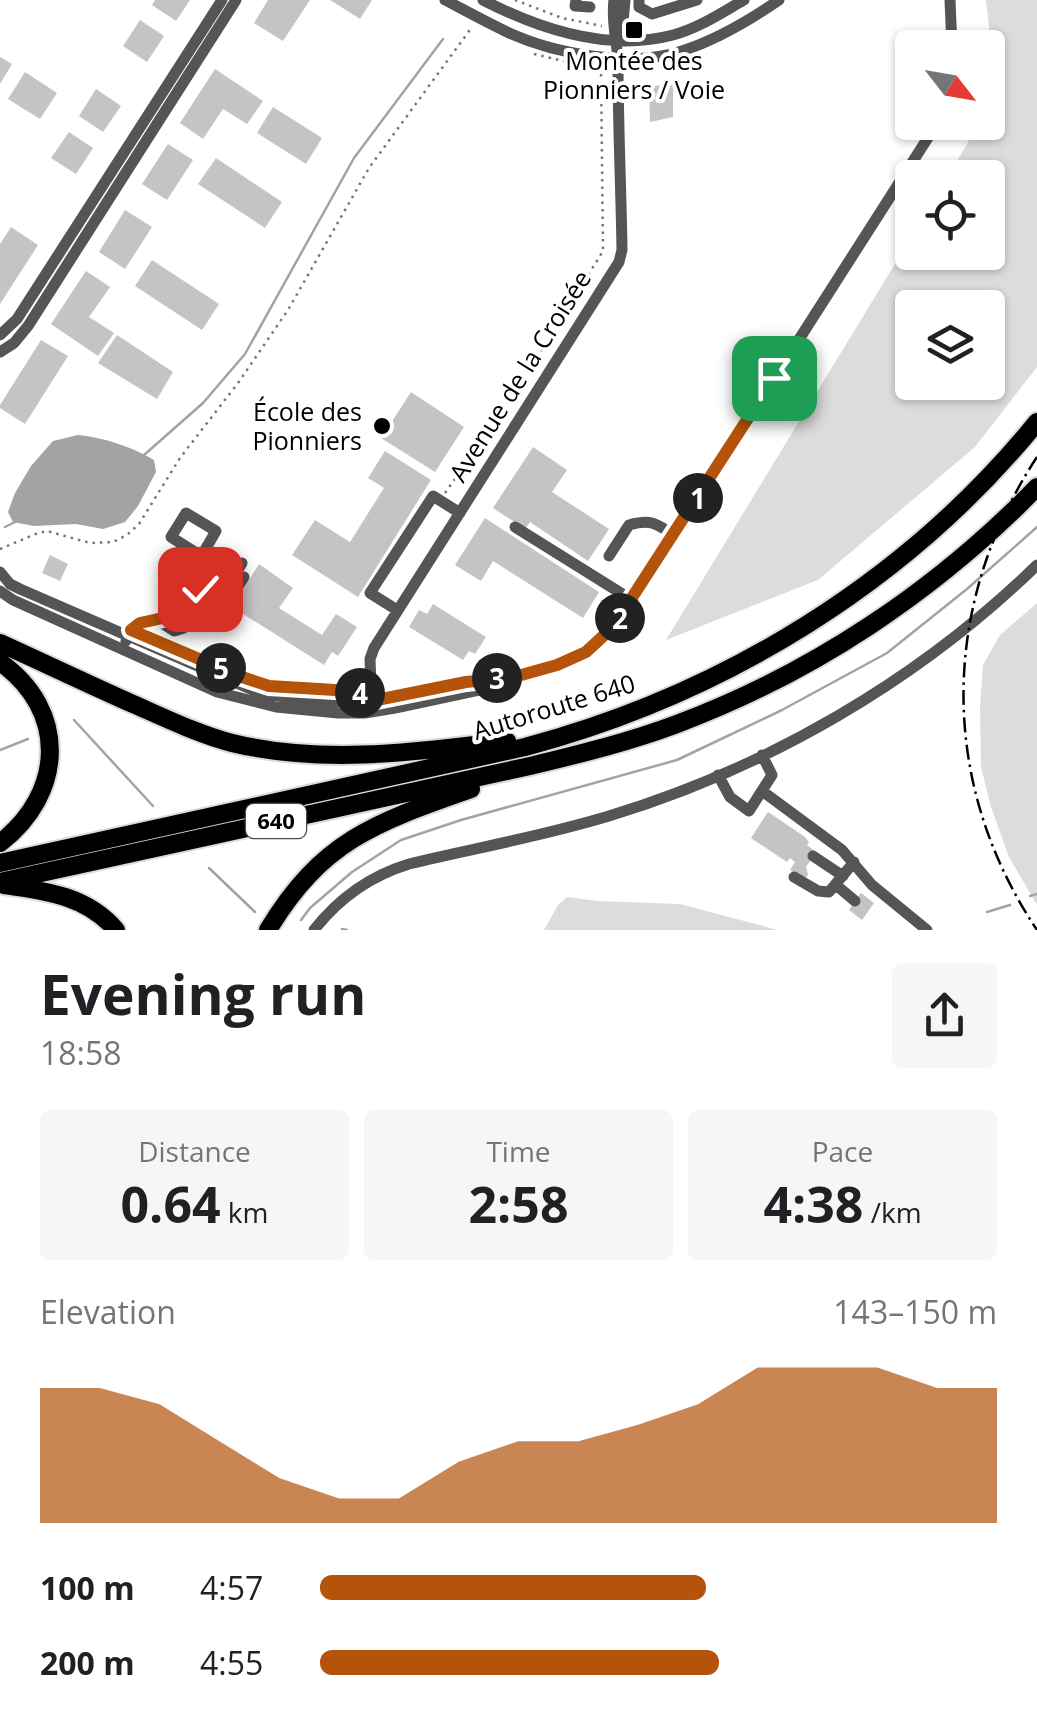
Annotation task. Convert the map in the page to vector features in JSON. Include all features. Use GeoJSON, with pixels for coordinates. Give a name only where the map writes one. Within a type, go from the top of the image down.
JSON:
{"type":"FeatureCollection","features":[{"type":"Feature","properties":{"kind":"highway","name":"Autoroute 640"},"geometry":{"type":"LineString","coordinates":[[0,863],[503,752],[583,730],[667,698],[786,638],[830,610],[905,554],[950,514],[1037,422]]}},
{"type":"Feature","properties":{"kind":"highway","name":"Autoroute 640"},"geometry":{"type":"LineString","coordinates":[[0,883],[551,761],[621,743],[698,716],[778,679],[877,621],[942,573],[1037,487]]}},
{"type":"Feature","properties":{"kind":"highway"},"geometry":{"type":"LineString","coordinates":[[0,643],[188,728],[270,750],[390,754],[583,730]]}},
{"type":"Feature","properties":{"kind":"highway"},"geometry":{"type":"LineString","coordinates":[[0,662],[21,679],[36,700],[46,726],[50,755],[47,776],[35,806],[18,828],[0,842]]}},
{"type":"Feature","properties":{"kind":"highway"},"geometry":{"type":"LineString","coordinates":[[268,930],[305,878],[353,838],[399,814],[551,761]]}},
{"type":"Feature","properties":{"kind":"highway"},"geometry":{"type":"LineString","coordinates":[[0,883],[70,897],[92,908],[116,930]]}},
{"type":"Feature","properties":{"kind":"street"},"geometry":{"type":"LineString","coordinates":[[445,0],[511,34],[585,54],[618,58],[680,52],[778,0]]}},
{"type":"Feature","properties":{"kind":"street"},"geometry":{"type":"LineString","coordinates":[[483,0],[517,18],[553,30],[588,37],[652,40],[705,23],[744,0]]}},
{"type":"Feature","properties":{"kind":"street"},"geometry":{"type":"LineString","coordinates":[[576,0],[575,6],[590,7]]}},
{"type":"Feature","properties":{"kind":"street"},"geometry":{"type":"LineString","coordinates":[[614,0],[611,20],[617,39]]}},
{"type":"Feature","properties":{"kind":"street"},"geometry":{"type":"LineString","coordinates":[[617,39],[624,0]]}},
{"type":"Feature","properties":{"kind":"street"},"geometry":{"type":"LineString","coordinates":[[638,0],[640,7],[652,14],[697,0]]}},
{"type":"Feature","properties":{"kind":"street"},"geometry":{"type":"LineString","coordinates":[[950,0],[952,30]]}},
{"type":"Feature","properties":{"kind":"street"},"geometry":{"type":"LineString","coordinates":[[952,30],[959,0]]}},
{"type":"Feature","properties":{"kind":"street"},"geometry":{"type":"LineString","coordinates":[[0,335],[17,319],[79,234],[230,1]]}},
{"type":"Feature","properties":{"kind":"street","name":"Avenue de la Croisée"},"geometry":{"type":"LineString","coordinates":[[371,706],[371,653],[613,272],[622,250],[617,39]]}},
{"type":"Feature","properties":{"kind":"street"},"geometry":{"type":"LineString","coordinates":[[0,591],[217,692],[253,696],[371,706],[466,682],[514,677],[586,652],[608,634],[632,600],[926,140]]}},
{"type":"Feature","properties":{"kind":"street"},"geometry":{"type":"LineString","coordinates":[[0,352],[28,326],[79,234]]}},
{"type":"Feature","properties":{"kind":"street"},"geometry":{"type":"LineString","coordinates":[[397,610],[370,593],[433,496],[460,513]]}},
{"type":"Feature","properties":{"kind":"street"},"geometry":{"type":"LineString","coordinates":[[609,556],[629,526],[646,520],[674,535]]}},
{"type":"Feature","properties":{"kind":"street"},"geometry":{"type":"LineString","coordinates":[[515,526],[632,600]]}},
{"type":"Feature","properties":{"kind":"street"},"geometry":{"type":"LineString","coordinates":[[122,649],[131,630],[140,623],[204,609],[195,567],[201,556]]}},
{"type":"Feature","properties":{"kind":"street"},"geometry":{"type":"LineString","coordinates":[[242,563],[215,616],[244,577]]}},
{"type":"Feature","properties":{"kind":"street"},"geometry":{"type":"LineString","coordinates":[[200,589],[214,583],[226,564]]}},
{"type":"Feature","properties":{"kind":"street"},"geometry":{"type":"LineString","coordinates":[[314,930],[346,896],[393,869],[608,816],[762,755],[900,677],[962,631],[1037,565]]}},
{"type":"Feature","properties":{"kind":"street"},"geometry":{"type":"LineString","coordinates":[[0,572],[20,589],[253,696]]}},
{"type":"Feature","properties":{"kind":"street"},"geometry":{"type":"LineString","coordinates":[[718,775],[730,798],[749,811],[772,775],[762,755]]}},
{"type":"Feature","properties":{"kind":"street"},"geometry":{"type":"LineString","coordinates":[[762,792],[832,842],[872,884],[926,930]]}},
{"type":"Feature","properties":{"kind":"street"},"geometry":{"type":"LineString","coordinates":[[814,856],[855,901]]}},
{"type":"Feature","properties":{"kind":"street"},"geometry":{"type":"LineString","coordinates":[[794,877],[829,892],[854,862]]}},
{"type":"Feature","properties":{"kind":"path"},"geometry":{"type":"LineString","coordinates":[[516,0],[562,18],[602,26]]}},
{"type":"Feature","properties":{"kind":"path"},"geometry":{"type":"LineString","coordinates":[[0,548],[47,531],[90,543],[113,542],[139,524],[180,458],[288,310],[369,168],[470,27],[475,28]]}},
{"type":"Feature","properties":{"kind":"path"},"geometry":{"type":"LineString","coordinates":[[532,54],[587,66]]}},
{"type":"Feature","properties":{"kind":"path","name":"Avenue de la Croisée"},"geometry":{"type":"LineString","coordinates":[[534,364],[603,251],[601,68]]}},
{"type":"Feature","properties":{"kind":"path","name":"Avenue de la Croisée"},"geometry":{"type":"LineString","coordinates":[[494,422],[526,376]]}},
{"type":"Feature","properties":{"kind":"path","name":"Avenue de la Croisée"},"geometry":{"type":"LineString","coordinates":[[445,493],[488,433]]}},
{"type":"Feature","properties":{"kind":"path"},"geometry":{"type":"LineString","coordinates":[[307,689],[348,692]]}},
{"type":"Feature","properties":{"kind":"shaded area"},"geometry":{"type":"Polygon","coordinates":[[[986,0],[1037,0],[1037,367],[975,447],[818,580],[666,640],[895,264],[895,270],[1005,270],[1005,160],[958,160],[969,140],[1005,140],[1005,30],[989,30],[986,0]]]}},
{"type":"Feature","properties":{"kind":"shaded area"},"geometry":{"type":"Polygon","coordinates":[[[78,435],[117,443],[154,460],[156,472],[138,506],[125,522],[103,529],[13,522],[8,512],[31,466],[53,441],[78,435]]]}},
{"type":"Feature","properties":{"kind":"shaded area"},"geometry":{"type":"Polygon","coordinates":[[[1037,603],[1037,905],[1009,857],[991,807],[981,767],[980,706],[983,665],[1000,635],[1037,603]]]}},
{"type":"Feature","properties":{"kind":"shaded area"},"geometry":{"type":"Polygon","coordinates":[[[567,897],[680,904],[778,930],[544,930],[567,897]]]}},
{"type":"Feature","properties":{"kind":"building"},"geometry":{"type":"Polygon","coordinates":[[[155,0],[190,0],[176,21],[152,5],[155,0]]]}},
{"type":"Feature","properties":{"kind":"building"},"geometry":{"type":"Polygon","coordinates":[[[268,0],[310,0],[283,41],[254,23],[268,0]]]}},
{"type":"Feature","properties":{"kind":"building"},"geometry":{"type":"Polygon","coordinates":[[[330,0],[372,0],[360,19],[330,0]]]}},
{"type":"Feature","properties":{"kind":"building"},"geometry":{"type":"Polygon","coordinates":[[[140,20],[164,36],[147,62],[123,46],[140,20]]]}},
{"type":"Feature","properties":{"kind":"building"},"geometry":{"type":"Polygon","coordinates":[[[0,57],[12,64],[0,84],[0,57]]]}},
{"type":"Feature","properties":{"kind":"building"},"geometry":{"type":"Polygon","coordinates":[[[215,69],[263,101],[247,124],[223,109],[203,139],[180,123],[215,69]]]}},
{"type":"Feature","properties":{"kind":"building"},"geometry":{"type":"Polygon","coordinates":[[[25,72],[57,93],[40,119],[8,99],[25,72]]]}},
{"type":"Feature","properties":{"kind":"building"},"geometry":{"type":"Polygon","coordinates":[[[673,85],[673,117],[650,122],[649,86],[673,85]]]}},
{"type":"Feature","properties":{"kind":"building"},"geometry":{"type":"Polygon","coordinates":[[[96,89],[121,106],[103,132],[79,116],[96,89]]]}},
{"type":"Feature","properties":{"kind":"building"},"geometry":{"type":"Polygon","coordinates":[[[273,107],[322,138],[306,164],[257,133],[273,107]]]}},
{"type":"Feature","properties":{"kind":"building"},"geometry":{"type":"Polygon","coordinates":[[[69,132],[93,148],[76,174],[51,158],[69,132]]]}},
{"type":"Feature","properties":{"kind":"building"},"geometry":{"type":"Polygon","coordinates":[[[168,144],[193,160],[167,200],[142,184],[168,144]]]}},
{"type":"Feature","properties":{"kind":"building"},"geometry":{"type":"Polygon","coordinates":[[[216,158],[282,202],[265,228],[198,184],[216,158]]]}},
{"type":"Feature","properties":{"kind":"building"},"geometry":{"type":"Polygon","coordinates":[[[125,210],[152,227],[125,269],[99,252],[125,210]]]}},
{"type":"Feature","properties":{"kind":"building"},"geometry":{"type":"Polygon","coordinates":[[[11,227],[38,245],[0,304],[0,244],[11,227]]]}},
{"type":"Feature","properties":{"kind":"building"},"geometry":{"type":"Polygon","coordinates":[[[152,260],[219,304],[202,330],[135,286],[152,260]]]}},
{"type":"Feature","properties":{"kind":"building"},"geometry":{"type":"Polygon","coordinates":[[[86,271],[110,287],[89,317],[114,333],[98,356],[51,324],[86,271]]]}},
{"type":"Feature","properties":{"kind":"building"},"geometry":{"type":"Polygon","coordinates":[[[117,335],[173,372],[157,399],[98,363],[117,335]]]}},
{"type":"Feature","properties":{"kind":"building"},"geometry":{"type":"Polygon","coordinates":[[[41,340],[68,356],[25,424],[0,405],[41,340]]]}},
{"type":"Feature","properties":{"kind":"building"},"geometry":{"type":"Polygon","coordinates":[[[411,392],[464,427],[435,472],[381,438],[411,392]]]}},
{"type":"Feature","properties":{"kind":"building"},"geometry":{"type":"Polygon","coordinates":[[[533,447],[567,470],[552,492],[609,529],[588,561],[530,522],[525,529],[493,508],[533,447]]]}},
{"type":"Feature","properties":{"kind":"building"},"geometry":{"type":"Polygon","coordinates":[[[385,451],[431,480],[358,597],[292,555],[315,520],[350,542],[384,488],[368,478],[385,451]]]}},
{"type":"Feature","properties":{"kind":"building"},"geometry":{"type":"Polygon","coordinates":[[[485,518],[599,592],[583,618],[493,561],[481,581],[455,565],[485,518]]]}},
{"type":"Feature","properties":{"kind":"building"},"geometry":{"type":"Polygon","coordinates":[[[50,555],[68,564],[60,581],[42,573],[50,555]]]}},
{"type":"Feature","properties":{"kind":"building"},"geometry":{"type":"Polygon","coordinates":[[[259,564],[293,588],[279,608],[322,635],[336,614],[357,627],[338,656],[332,652],[324,665],[232,607],[259,564]]]}},
{"type":"Feature","properties":{"kind":"building"},"geometry":{"type":"Polygon","coordinates":[[[433,604],[486,637],[475,654],[469,651],[463,660],[409,627],[419,610],[427,614],[433,604]]]}},
{"type":"Feature","properties":{"kind":"building"},"geometry":{"type":"Polygon","coordinates":[[[768,812],[805,837],[807,845],[816,852],[806,867],[808,875],[804,880],[790,870],[795,862],[790,858],[787,862],[751,838],[768,812]]]}},
{"type":"Feature","properties":{"kind":"building"},"geometry":{"type":"Polygon","coordinates":[[[861,893],[874,903],[862,920],[849,910],[861,893]]]}},
{"type":"Feature","properties":{"kind":"waterway"},"geometry":{"type":"LineString","coordinates":[[144,455],[203,403],[245,354],[354,158],[443,39]]}},
{"type":"Feature","properties":{"kind":"waterway"},"geometry":{"type":"LineString","coordinates":[[5,527],[17,521]]}},
{"type":"Feature","properties":{"kind":"waterway"},"geometry":{"type":"LineString","coordinates":[[301,920],[352,872],[401,840],[677,760],[782,710],[887,653],[1037,527]]}},
{"type":"Feature","properties":{"kind":"waterway"},"geometry":{"type":"LineString","coordinates":[[74,720],[153,806]]}},
{"type":"Feature","properties":{"kind":"waterway"},"geometry":{"type":"LineString","coordinates":[[0,750],[28,739]]}},
{"type":"Feature","properties":{"kind":"waterway"},"geometry":{"type":"LineString","coordinates":[[209,868],[255,912]]}},
{"type":"Feature","properties":{"kind":"waterway"},"geometry":{"type":"LineString","coordinates":[[1030,896],[1037,894]]}},
{"type":"Feature","properties":{"kind":"waterway"},"geometry":{"type":"LineString","coordinates":[[987,912],[1010,905]]}},
{"type":"Feature","properties":{"kind":"waterway"},"geometry":{"type":"LineString","coordinates":[[342,929],[347,930]]}},
{"type":"Feature","properties":{"kind":"railway"},"geometry":{"type":"LineString","coordinates":[[1037,457],[1005,514],[982,573],[968,633],[964,694],[968,754],[982,814],[1005,873],[1037,930]]}},
{"type":"Feature","properties":{"kind":"place","name":"Montée des Pionniers / Voie"},"geometry":{"type":"Point","coordinates":[634,30]}},
{"type":"Feature","properties":{"kind":"place","name":"École des Pionniers"},"geometry":{"type":"Point","coordinates":[382,426]}},
{"type":"Feature","properties":{"kind":"route"},"geometry":{"type":"LineString","coordinates":[[200,589],[204,609],[140,623],[131,630],[269,686],[335,690],[371,700],[514,677],[568,661],[602,640],[626,610],[774,378]]}}]}
